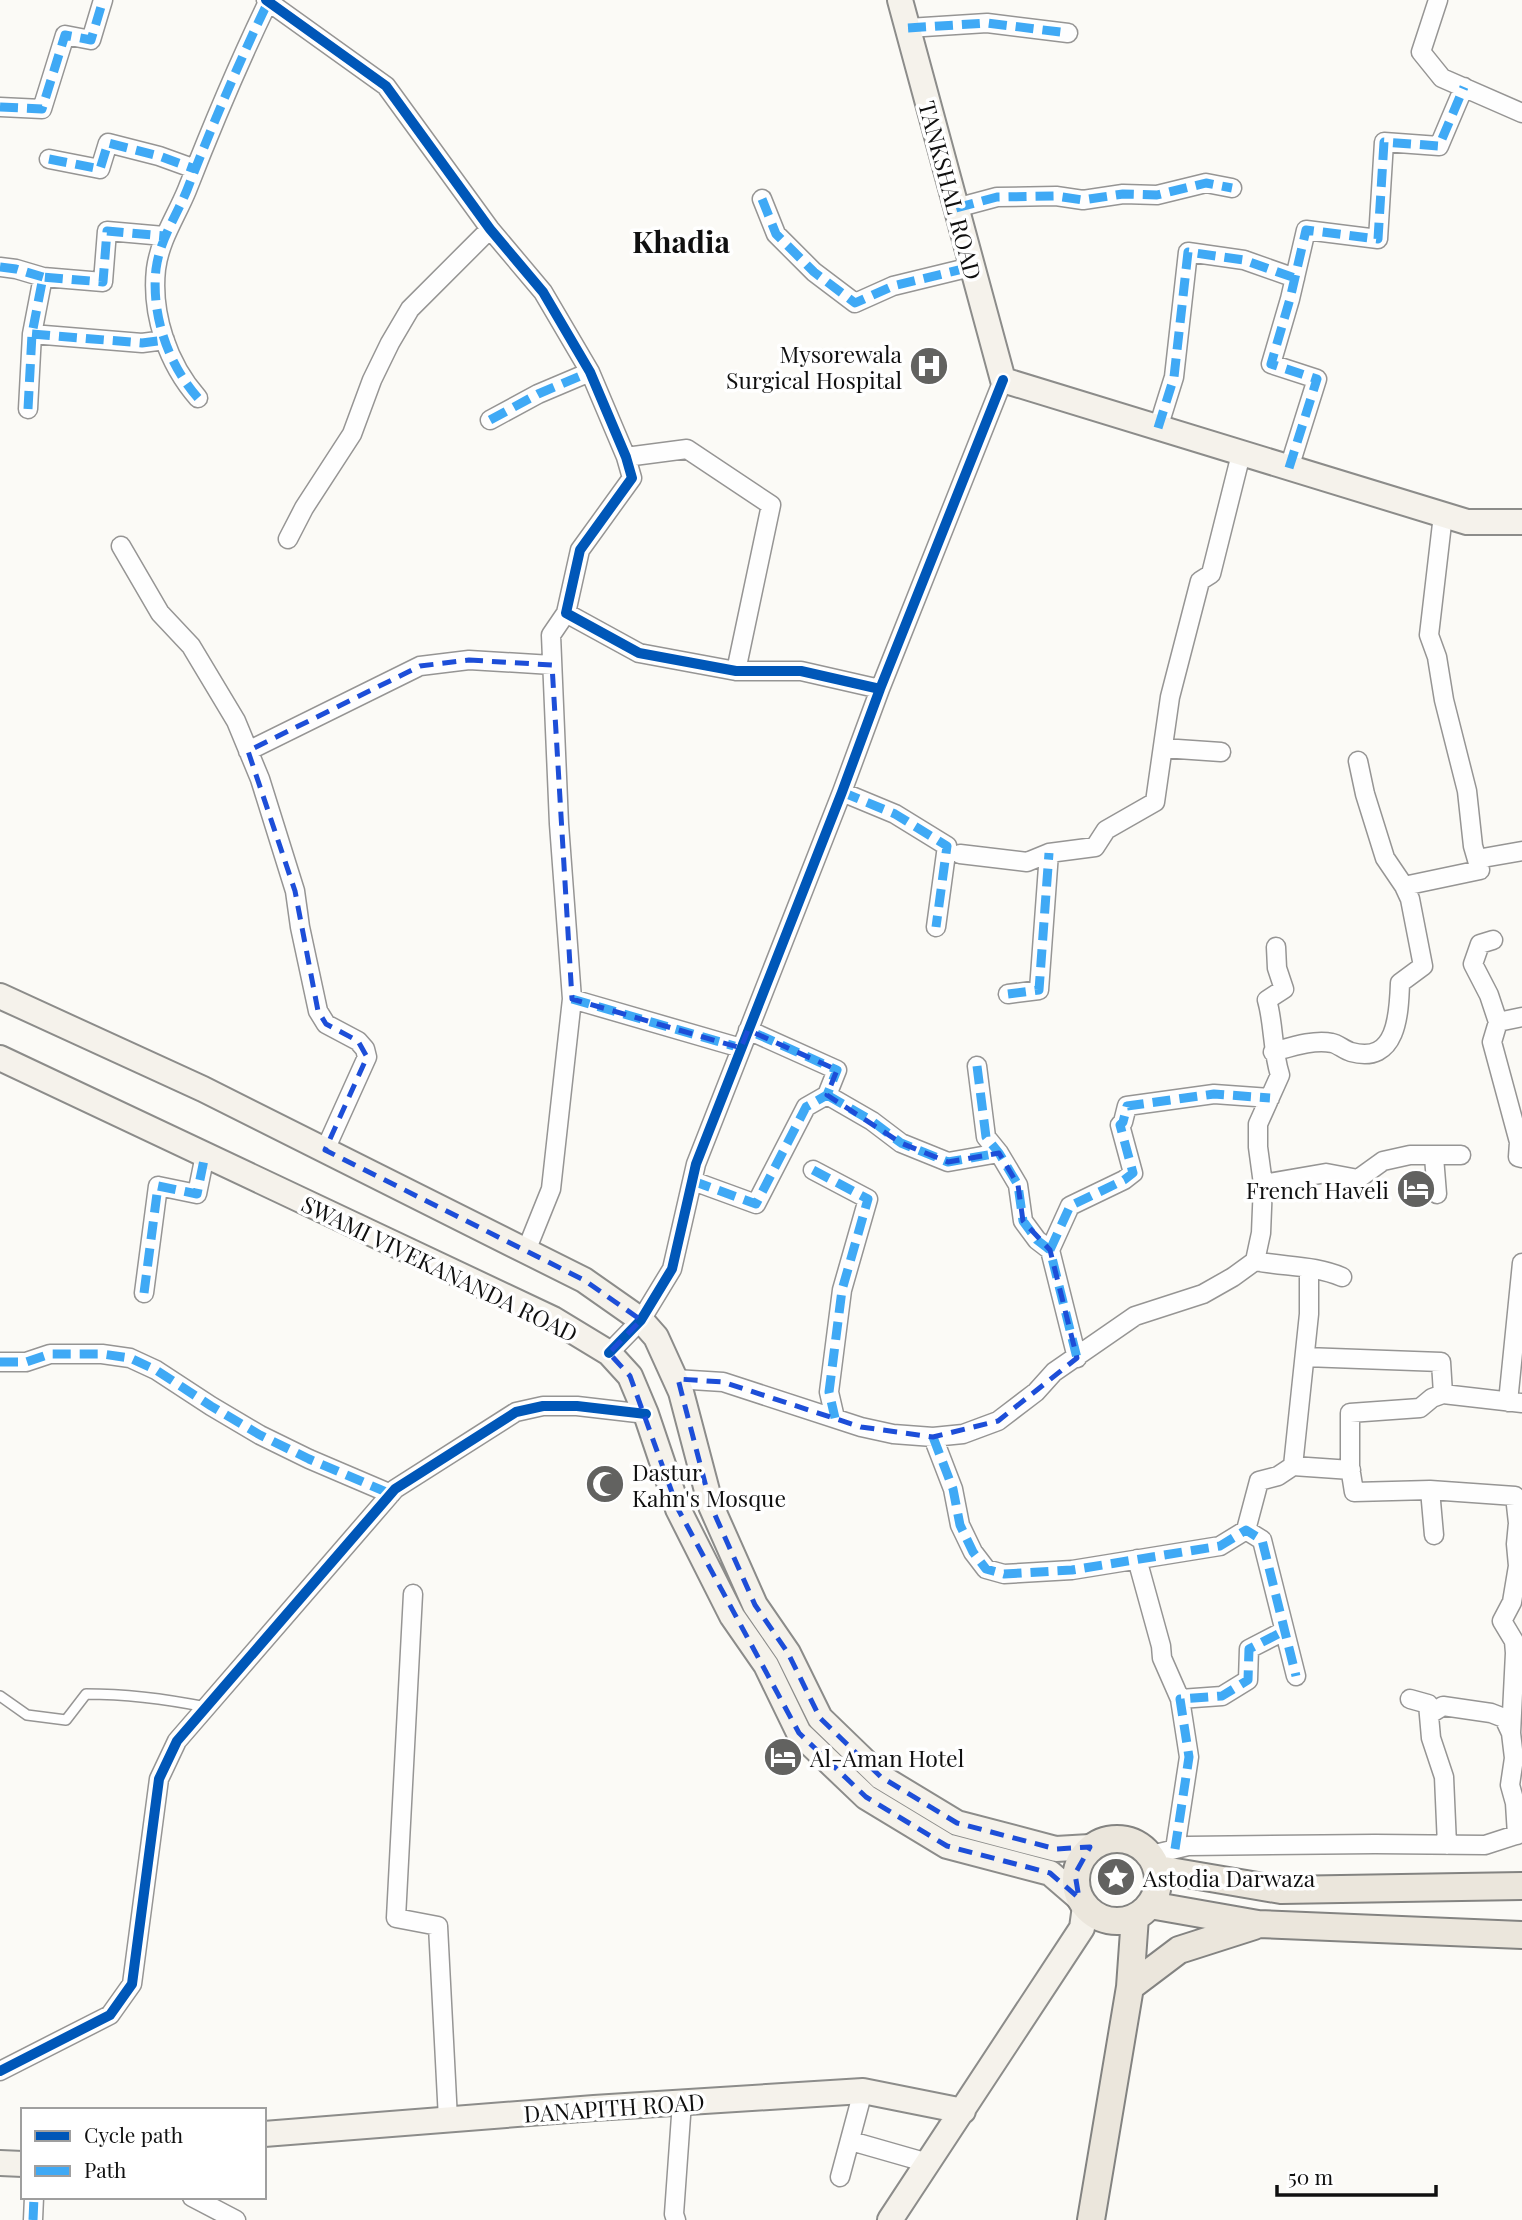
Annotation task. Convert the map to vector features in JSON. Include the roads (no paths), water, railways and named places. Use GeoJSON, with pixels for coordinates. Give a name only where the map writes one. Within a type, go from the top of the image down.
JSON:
{"type":"FeatureCollection","features":[{"type":"Feature","properties":{"kind":"main road","name":"TANKSHAL ROAD"},"geometry":{"type":"LineString","coordinates":[[900,0],[1003,380]]}},
{"type":"Feature","properties":{"kind":"main road"},"geometry":{"type":"LineString","coordinates":[[1003,380],[1467,522],[1522,522]]}},
{"type":"Feature","properties":{"kind":"main road"},"geometry":{"type":"LineString","coordinates":[[0,996],[203,1089],[584,1280],[641,1320],[656,1337],[681,1392],[711,1506],[755,1605],[788,1653],[820,1718],[881,1777],[957,1823],[1056,1849],[1090,1847],[1112,1838],[1127,1839],[1161,1858],[1282,1890],[1522,1886]]}},
{"type":"Feature","properties":{"kind":"main road","name":"SWAMI VIVEKANANDA ROAD"},"geometry":{"type":"LineString","coordinates":[[0,1058],[552,1319],[609,1353],[630,1376],[646,1414],[678,1509],[732,1616],[766,1665],[799,1733],[866,1797],[947,1846],[1050,1873],[1082,1902]]}},
{"type":"Feature","properties":{"kind":"main road"},"geometry":{"type":"LineString","coordinates":[[890,2220],[1082,1928],[1082,1902],[1075,1884],[1075,1874],[1080,1860],[1090,1847]]}},
{"type":"Feature","properties":{"kind":"main road"},"geometry":{"type":"LineString","coordinates":[[1091,2220],[1142,1911],[1158,1889],[1161,1858]]}},
{"type":"Feature","properties":{"kind":"main road"},"geometry":{"type":"LineString","coordinates":[[1082,1902],[1103,1919],[1117,1921],[1142,1911],[1258,1924],[1522,1935]]}},
{"type":"Feature","properties":{"kind":"main road"},"geometry":{"type":"LineString","coordinates":[[1129,1987],[1179,1950],[1258,1924]]}},
{"type":"Feature","properties":{"kind":"main road","name":"DANAPITH ROAD"},"geometry":{"type":"LineString","coordinates":[[266,2134],[863,2091],[963,2111]]}},
{"type":"Feature","properties":{"kind":"main road"},"geometry":{"type":"LineString","coordinates":[[0,2163],[21,2164]]}},
{"type":"Feature","properties":{"kind":"street"},"geometry":{"type":"LineString","coordinates":[[0,107],[43,109],[65,35],[92,40],[103,0]]}},
{"type":"Feature","properties":{"kind":"street"},"geometry":{"type":"LineString","coordinates":[[1437,0],[1421,52],[1442,78],[1522,113]]}},
{"type":"Feature","properties":{"kind":"street"},"geometry":{"type":"LineString","coordinates":[[198,398],[183,382],[160,329],[156,269],[164,236],[186,193],[238,64],[267,1],[386,86],[490,229],[543,292],[590,372],[626,457],[632,478],[580,550],[566,613],[551,635],[559,824],[572,999],[551,1189],[526,1251]]}},
{"type":"Feature","properties":{"kind":"street"},"geometry":{"type":"LineString","coordinates":[[908,28],[987,23],[1068,33]]}},
{"type":"Feature","properties":{"kind":"street"},"geometry":{"type":"LineString","coordinates":[[1289,468],[1317,379],[1271,364],[1306,230],[1378,239],[1384,142],[1439,146],[1464,88]]}},
{"type":"Feature","properties":{"kind":"street"},"geometry":{"type":"LineString","coordinates":[[49,159],[100,169],[108,143],[159,156],[195,169]]}},
{"type":"Feature","properties":{"kind":"street"},"geometry":{"type":"LineString","coordinates":[[956,208],[997,197],[1056,196],[1083,200],[1123,194],[1157,195],[1206,183],[1232,188]]}},
{"type":"Feature","properties":{"kind":"street"},"geometry":{"type":"LineString","coordinates":[[762,200],[776,234],[814,272],[855,303],[892,286],[971,267]]}},
{"type":"Feature","properties":{"kind":"street"},"geometry":{"type":"LineString","coordinates":[[288,539],[304,508],[352,433],[390,342],[410,309],[490,229]]}},
{"type":"Feature","properties":{"kind":"street"},"geometry":{"type":"LineString","coordinates":[[0,267],[43,277],[103,282],[107,231],[164,236]]}},
{"type":"Feature","properties":{"kind":"street"},"geometry":{"type":"LineString","coordinates":[[1158,428],[1174,377],[1188,252],[1244,260],[1295,278]]}},
{"type":"Feature","properties":{"kind":"street"},"geometry":{"type":"LineString","coordinates":[[28,409],[32,334],[43,277]]}},
{"type":"Feature","properties":{"kind":"street"},"geometry":{"type":"LineString","coordinates":[[32,334],[142,343],[165,340]]}},
{"type":"Feature","properties":{"kind":"street"},"geometry":{"type":"LineString","coordinates":[[490,420],[538,394],[590,372]]}},
{"type":"Feature","properties":{"kind":"street"},"geometry":{"type":"LineString","coordinates":[[609,1353],[641,1320],[672,1269],[696,1164],[1003,380]]}},
{"type":"Feature","properties":{"kind":"street"},"geometry":{"type":"LineString","coordinates":[[626,457],[687,449],[771,505],[736,671]]}},
{"type":"Feature","properties":{"kind":"street"},"geometry":{"type":"LineString","coordinates":[[960,854],[1027,862],[1049,853],[1095,847],[1106,830],[1155,802],[1170,697],[1200,581],[1211,574],[1241,454]]}},
{"type":"Feature","properties":{"kind":"street"},"geometry":{"type":"LineString","coordinates":[[1404,886],[1480,870],[1472,846],[1467,791],[1444,699],[1437,657],[1429,635],[1443,515]]}},
{"type":"Feature","properties":{"kind":"street"},"geometry":{"type":"LineString","coordinates":[[121,546],[160,613],[191,646],[236,721],[260,779],[295,891],[318,1011],[326,1024],[358,1041],[365,1049],[367,1057],[325,1150]]}},
{"type":"Feature","properties":{"kind":"street"},"geometry":{"type":"LineString","coordinates":[[566,613],[639,653],[736,671],[801,671],[880,689]]}},
{"type":"Feature","properties":{"kind":"street"},"geometry":{"type":"LineString","coordinates":[[248,751],[420,666],[469,660],[552,665]]}},
{"type":"Feature","properties":{"kind":"street"},"geometry":{"type":"LineString","coordinates":[[1163,748],[1221,752]]}},
{"type":"Feature","properties":{"kind":"street"},"geometry":{"type":"LineString","coordinates":[[1273,1052],[1318,1042],[1333,1043],[1353,1053],[1373,1053],[1392,1038],[1399,1015],[1400,983],[1423,966],[1410,899],[1385,858],[1365,794],[1358,761]]}},
{"type":"Feature","properties":{"kind":"street"},"geometry":{"type":"LineString","coordinates":[[842,792],[895,814],[947,846],[936,927]]}},
{"type":"Feature","properties":{"kind":"street"},"geometry":{"type":"LineString","coordinates":[[1477,859],[1522,851]]}},
{"type":"Feature","properties":{"kind":"street"},"geometry":{"type":"LineString","coordinates":[[1008,994],[1039,990],[1049,853]]}},
{"type":"Feature","properties":{"kind":"street"},"geometry":{"type":"LineString","coordinates":[[1493,940],[1480,944],[1473,964],[1499,1021],[1492,1042],[1519,1142],[1518,1157],[1522,1158]]}},
{"type":"Feature","properties":{"kind":"street"},"geometry":{"type":"LineString","coordinates":[[675,1379],[723,1382],[861,1427],[893,1434],[933,1437],[963,1434],[998,1421],[1036,1392],[1054,1372],[1135,1316],[1203,1294],[1233,1277],[1255,1261],[1261,1233],[1263,1184],[1258,1124],[1280,1075],[1273,1052],[1270,1023],[1272,1015],[1267,1000],[1284,989],[1277,968],[1276,947]]}},
{"type":"Feature","properties":{"kind":"street"},"geometry":{"type":"LineString","coordinates":[[572,999],[741,1048]]}},
{"type":"Feature","properties":{"kind":"street"},"geometry":{"type":"LineString","coordinates":[[1499,1021],[1522,1017]]}},
{"type":"Feature","properties":{"kind":"street"},"geometry":{"type":"LineString","coordinates":[[693,1181],[756,1204],[806,1107],[827,1095],[837,1070],[748,1030]]}},
{"type":"Feature","properties":{"kind":"street"},"geometry":{"type":"LineString","coordinates":[[977,1066],[986,1137],[1018,1185],[1023,1221],[1037,1240],[1050,1251],[1077,1358]]}},
{"type":"Feature","properties":{"kind":"street"},"geometry":{"type":"LineString","coordinates":[[1050,1251],[1070,1206],[1133,1173],[1120,1125],[1127,1106],[1214,1094],[1270,1098]]}},
{"type":"Feature","properties":{"kind":"street"},"geometry":{"type":"LineString","coordinates":[[827,1095],[872,1121],[901,1143],[948,1162],[999,1153]]}},
{"type":"Feature","properties":{"kind":"street"},"geometry":{"type":"LineString","coordinates":[[144,1293],[158,1186],[197,1194],[205,1155]]}},
{"type":"Feature","properties":{"kind":"street"},"geometry":{"type":"LineString","coordinates":[[1263,1184],[1326,1173],[1358,1179],[1383,1161],[1410,1155],[1461,1155]]}},
{"type":"Feature","properties":{"kind":"street"},"geometry":{"type":"LineString","coordinates":[[1434,1157],[1437,1194]]}},
{"type":"Feature","properties":{"kind":"street"},"geometry":{"type":"LineString","coordinates":[[813,1170],[868,1199],[842,1290],[829,1392],[835,1418]]}},
{"type":"Feature","properties":{"kind":"street"},"geometry":{"type":"LineString","coordinates":[[1255,1261],[1326,1269],[1342,1277]]}},
{"type":"Feature","properties":{"kind":"street"},"geometry":{"type":"LineString","coordinates":[[1161,1858],[1188,1846],[1485,1845],[1520,1834],[1510,1785],[1514,1758],[1511,1733],[1514,1641],[1502,1622],[1512,1602],[1518,1566],[1518,1489],[1354,1492],[1350,1413],[1420,1408],[1432,1398],[1443,1394],[1515,1402],[1522,1263]]}},
{"type":"Feature","properties":{"kind":"street"},"geometry":{"type":"LineString","coordinates":[[1293,1466],[1309,1314],[1309,1269]]}},
{"type":"Feature","properties":{"kind":"street"},"geometry":{"type":"LineString","coordinates":[[0,1362],[26,1362],[50,1354],[102,1354],[130,1358],[156,1370],[260,1435],[391,1494]]}},
{"type":"Feature","properties":{"kind":"street"},"geometry":{"type":"LineString","coordinates":[[1305,1357],[1441,1362],[1443,1394]]}},
{"type":"Feature","properties":{"kind":"street"},"geometry":{"type":"LineString","coordinates":[[0,2071],[110,2015],[132,1984],[159,1779],[177,1741],[391,1494],[516,1412],[543,1406],[577,1406],[646,1414]]}},
{"type":"Feature","properties":{"kind":"street"},"geometry":{"type":"LineString","coordinates":[[933,1437],[953,1489],[960,1525],[973,1552],[986,1569],[1004,1574],[1072,1570],[1220,1546],[1246,1530],[1259,1481],[1278,1476],[1293,1466],[1351,1470]]}},
{"type":"Feature","properties":{"kind":"street"},"geometry":{"type":"LineString","coordinates":[[1430,1490],[1434,1535]]}},
{"type":"Feature","properties":{"kind":"street"},"geometry":{"type":"LineString","coordinates":[[1246,1530],[1262,1540],[1296,1676]]}},
{"type":"Feature","properties":{"kind":"street"},"geometry":{"type":"LineString","coordinates":[[1137,1559],[1162,1658],[1180,1699],[1189,1757],[1161,1858]]}},
{"type":"Feature","properties":{"kind":"street"},"geometry":{"type":"LineString","coordinates":[[413,1594],[396,1919],[438,1926],[447,2119]]}},
{"type":"Feature","properties":{"kind":"street"},"geometry":{"type":"LineString","coordinates":[[1180,1699],[1223,1696],[1248,1680],[1249,1649],[1284,1631]]}},
{"type":"Feature","properties":{"kind":"street"},"geometry":{"type":"LineString","coordinates":[[1410,1699],[1428,1703],[1431,1738],[1444,1777],[1447,1845]]}},
{"type":"Feature","properties":{"kind":"street"},"geometry":{"type":"LineString","coordinates":[[1430,1714],[1443,1706],[1491,1713],[1504,1718],[1511,1733]]}},
{"type":"Feature","properties":{"kind":"street"},"geometry":{"type":"LineString","coordinates":[[840,2177],[863,2091]]}},
{"type":"Feature","properties":{"kind":"street"},"geometry":{"type":"LineString","coordinates":[[676,2220],[674,2214],[682,2102]]}},
{"type":"Feature","properties":{"kind":"street"},"geometry":{"type":"LineString","coordinates":[[851,2141],[928,2163]]}},
{"type":"Feature","properties":{"kind":"street"},"geometry":{"type":"LineString","coordinates":[[33,2220],[34,2199]]}},
{"type":"Feature","properties":{"kind":"street"},"geometry":{"type":"LineString","coordinates":[[196,2199],[236,2220]]}},
{"type":"Feature","properties":{"kind":"lane"},"geometry":{"type":"LineString","coordinates":[[0,1696],[27,1715],[65,1720],[86,1694],[163,1698],[206,1707]]}},
{"type":"Feature","properties":{"kind":"place","name":"Mysorewala Surgical Hospital"},"geometry":{"type":"Point","coordinates":[929,366]}},
{"type":"Feature","properties":{"kind":"place","name":"French Haveli"},"geometry":{"type":"Point","coordinates":[1416,1189]}},
{"type":"Feature","properties":{"kind":"place","name":"Dastur Kahn's Mosque"},"geometry":{"type":"Point","coordinates":[605,1484]}},
{"type":"Feature","properties":{"kind":"place","name":"Al-Aman Hotel"},"geometry":{"type":"Point","coordinates":[783,1757]}},
{"type":"Feature","properties":{"kind":"place","name":"Astodia Darwaza"},"geometry":{"type":"Point","coordinates":[1116,1877]}},
{"type":"Feature","properties":{"kind":"district","name":"Khadia"},"geometry":{"type":"Point","coordinates":[681,241]}}]}
